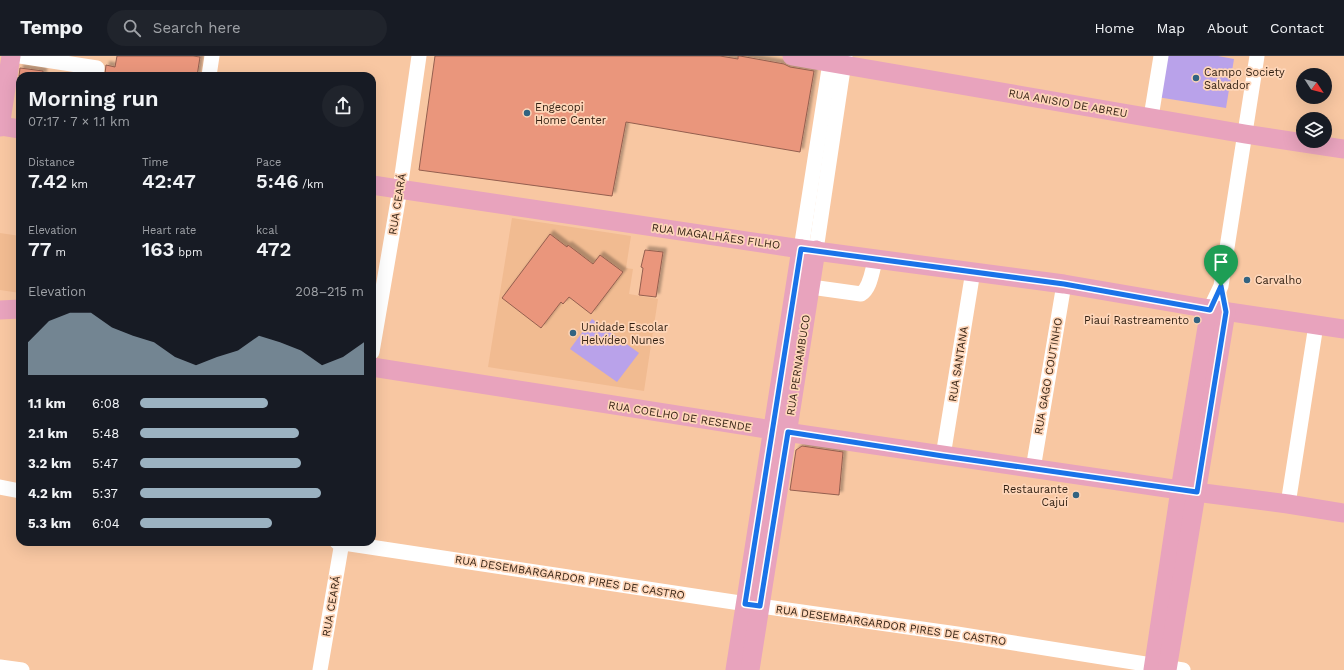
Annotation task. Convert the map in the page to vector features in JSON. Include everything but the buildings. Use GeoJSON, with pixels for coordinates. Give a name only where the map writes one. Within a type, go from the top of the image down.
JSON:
{"type":"FeatureCollection","features":[{"type":"Feature","properties":{"kind":"main road"},"geometry":{"type":"LineString","coordinates":[[10,56],[0,126],[16,128]]}},
{"type":"Feature","properties":{"kind":"main road","name":"RUA ANISIO DE ABREU"},"geometry":{"type":"LineString","coordinates":[[792,56],[837,60],[1245,134],[1344,149]]}},
{"type":"Feature","properties":{"kind":"main road","name":"RUA MAGALHÃES FILHO"},"geometry":{"type":"LineString","coordinates":[[376,185],[808,249],[1064,284],[1218,311],[1344,329]]}},
{"type":"Feature","properties":{"kind":"main road","name":"RUA PERNAMBUCO"},"geometry":{"type":"LineString","coordinates":[[780,431],[811,287],[808,249]]}},
{"type":"Feature","properties":{"kind":"main road","name":"RUA PERNAMBUCO"},"geometry":{"type":"LineString","coordinates":[[750,670],[753,605],[808,249]]}},
{"type":"Feature","properties":{"kind":"main road"},"geometry":{"type":"LineString","coordinates":[[0,310],[16,309]]}},
{"type":"Feature","properties":{"kind":"main road"},"geometry":{"type":"LineString","coordinates":[[1165,669],[1189,491],[1218,311]]}},
{"type":"Feature","properties":{"kind":"main road","name":"RUA COELHO DE RESENDE"},"geometry":{"type":"LineString","coordinates":[[376,368],[943,456],[1344,513]]}},
{"type":"Feature","properties":{"kind":"main road","name":"RUA PERNAMBUCO"},"geometry":{"type":"LineString","coordinates":[[735,670],[753,605]]}},
{"type":"Feature","properties":{"kind":"street"},"geometry":{"type":"LineString","coordinates":[[20,56],[97,68],[96,72]]}},
{"type":"Feature","properties":{"kind":"street"},"geometry":{"type":"LineString","coordinates":[[210,72],[212,56]]}},
{"type":"Feature","properties":{"kind":"street","name":"RUA CEARÁ"},"geometry":{"type":"LineString","coordinates":[[376,329],[400,189],[419,56]]}},
{"type":"Feature","properties":{"kind":"street"},"geometry":{"type":"LineString","coordinates":[[1151,117],[1161,56]]}},
{"type":"Feature","properties":{"kind":"street"},"geometry":{"type":"LineString","coordinates":[[1218,311],[1257,56]]}},
{"type":"Feature","properties":{"kind":"street"},"geometry":{"type":"LineString","coordinates":[[808,249],[837,60]]}},
{"type":"Feature","properties":{"kind":"street"},"geometry":{"type":"LineString","coordinates":[[811,287],[861,294],[865,292],[868,286],[876,258]]}},
{"type":"Feature","properties":{"kind":"street","name":"RUA SANTANA"},"geometry":{"type":"LineString","coordinates":[[943,456],[973,271]]}},
{"type":"Feature","properties":{"kind":"street","name":"RUA GAGO COUTINHO"},"geometry":{"type":"LineString","coordinates":[[1033,469],[1064,284]]}},
{"type":"Feature","properties":{"kind":"street"},"geometry":{"type":"LineString","coordinates":[[1288,504],[1316,325]]}},
{"type":"Feature","properties":{"kind":"street"},"geometry":{"type":"LineString","coordinates":[[0,487],[16,490]]}},
{"type":"Feature","properties":{"kind":"street","name":"RUA CEARÁ"},"geometry":{"type":"LineString","coordinates":[[320,670],[339,546]]}},
{"type":"Feature","properties":{"kind":"street","name":"RUA DESEMBARGARDOR PIRES DE CASTRO"},"geometry":{"type":"LineString","coordinates":[[366,546],[753,605],[957,634],[1165,669]]}},
{"type":"Feature","properties":{"kind":"street"},"geometry":{"type":"LineString","coordinates":[[0,667],[22,670]]}},
{"type":"Feature","properties":{"kind":"shaded area","name":"Campo Society Salvador"},"geometry":{"type":"Polygon","coordinates":[[[1164,56],[1218,56],[1234,59],[1226,108],[1157,97],[1164,56]]]}},
{"type":"Feature","properties":{"kind":"shaded area","name":"Unidade Escolar Helvídeo Nunes"},"geometry":{"type":"Polygon","coordinates":[[[512,218],[631,236],[626,268],[633,269],[629,294],[658,299],[644,391],[488,367],[512,218]]]}},
{"type":"Feature","properties":{"kind":"shaded area"},"geometry":{"type":"Polygon","coordinates":[[[0,233],[16,235],[16,292],[0,290],[0,233]]]}},
{"type":"Feature","properties":{"kind":"shaded area"},"geometry":{"type":"Polygon","coordinates":[[[592,319],[639,353],[617,382],[570,349],[592,319]]]}},
{"type":"Feature","properties":{"kind":"place","name":"Campo Society Salvador"},"geometry":{"type":"Point","coordinates":[1196,78]}},
{"type":"Feature","properties":{"kind":"place","name":"Engecopi Home Center"},"geometry":{"type":"Point","coordinates":[527,113]}},
{"type":"Feature","properties":{"kind":"place","name":"Carvalho"},"geometry":{"type":"Point","coordinates":[1247,280]}},
{"type":"Feature","properties":{"kind":"place","name":"Piauí Rastreamento"},"geometry":{"type":"Point","coordinates":[1197,320]}},
{"type":"Feature","properties":{"kind":"place","name":"Unidade Escolar Helvídeo Nunes"},"geometry":{"type":"Point","coordinates":[573,333]}},
{"type":"Feature","properties":{"kind":"place","name":"Restaurante Cajuí"},"geometry":{"type":"Point","coordinates":[1076,495]}},
{"type":"Feature","properties":{"kind":"route"},"geometry":{"type":"LineString","coordinates":[[801,249],[1064,284],[1210,310],[1221,286],[1226,312],[1197,492],[943,456],[788,432],[760,606],[745,604],[801,249]]}}]}
